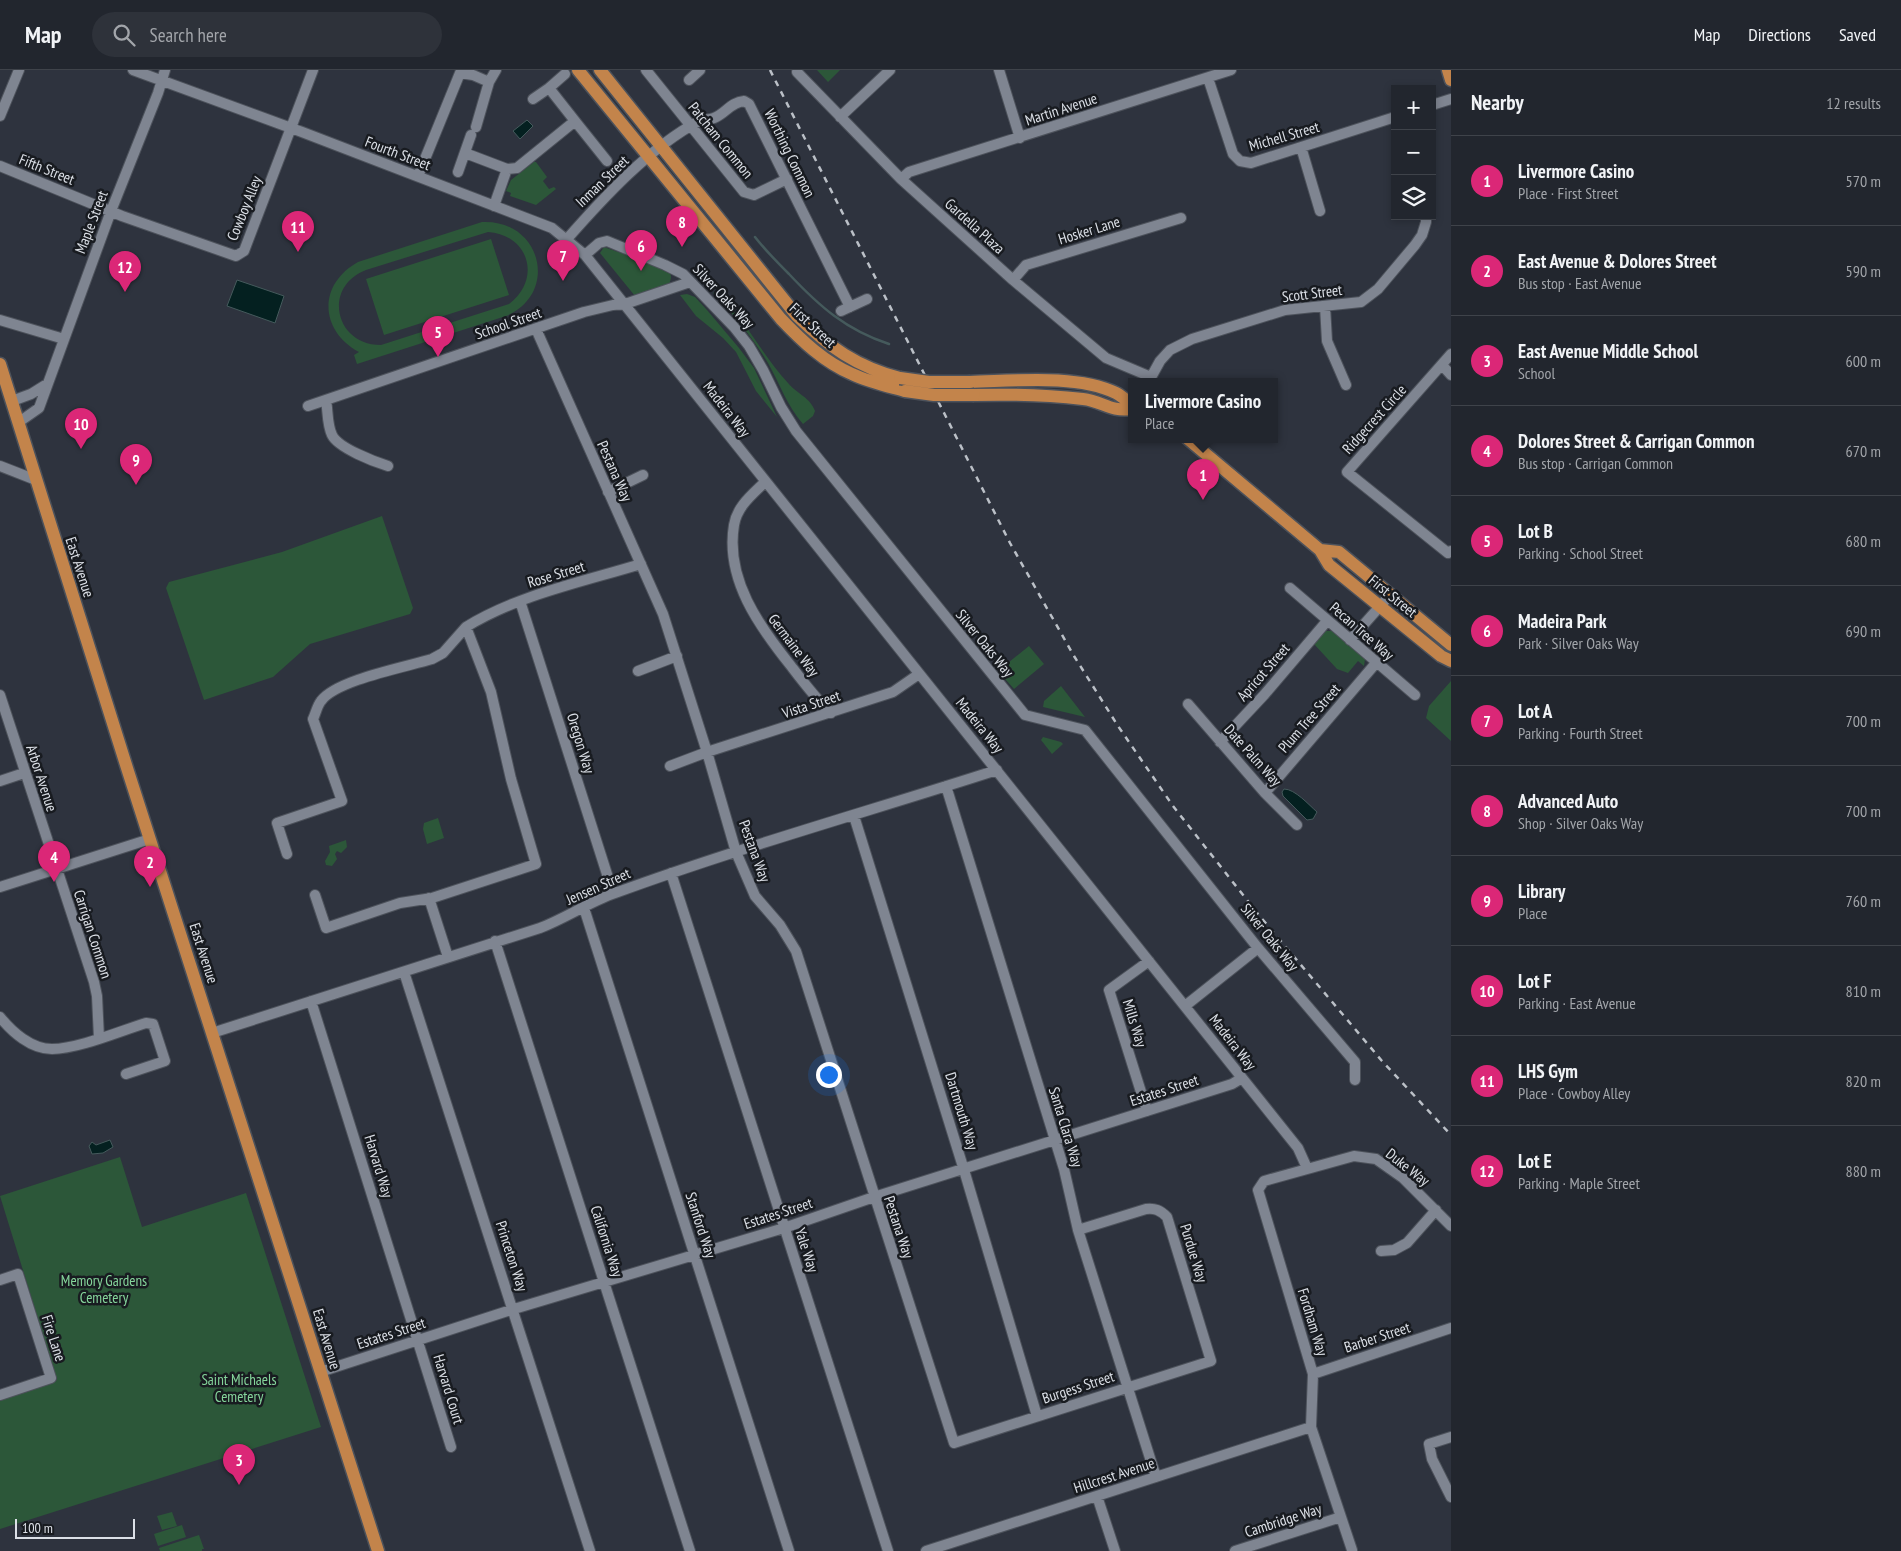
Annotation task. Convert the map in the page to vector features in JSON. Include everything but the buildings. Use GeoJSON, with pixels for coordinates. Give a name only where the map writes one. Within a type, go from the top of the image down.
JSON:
{"type":"FeatureCollection","features":[{"type":"Feature","properties":{"kind":"main road","name":"First Street"},"geometry":{"type":"LineString","coordinates":[[578,70],[781,319],[805,343],[828,361],[850,374],[872,382],[905,391],[934,395],[1049,381],[1088,385],[1117,393],[1128,401]]}},
{"type":"Feature","properties":{"kind":"main road","name":"First Street"},"geometry":{"type":"LineString","coordinates":[[600,70],[797,316],[833,348],[878,372],[900,378],[972,389],[1086,399],[1119,411],[1128,410]]}},
{"type":"Feature","properties":{"kind":"main road"},"geometry":{"type":"LineString","coordinates":[[1448,70],[1451,80]]}},
{"type":"Feature","properties":{"kind":"main road","name":"East Avenue"},"geometry":{"type":"LineString","coordinates":[[0,364],[378,1551]]}},
{"type":"Feature","properties":{"kind":"main road","name":"First Street"},"geometry":{"type":"LineString","coordinates":[[1193,443],[1320,550],[1329,565],[1441,656],[1451,661]]}},
{"type":"Feature","properties":{"kind":"main road","name":"First Street"},"geometry":{"type":"LineString","coordinates":[[1320,550],[1339,552],[1451,645]]}},
{"type":"Feature","properties":{"kind":"street"},"geometry":{"type":"LineString","coordinates":[[0,116],[19,70]]}},
{"type":"Feature","properties":{"kind":"street","name":"Fourth Street"},"geometry":{"type":"LineString","coordinates":[[133,70],[163,75],[291,129],[552,228],[585,255],[625,304]]}},
{"type":"Feature","properties":{"kind":"street"},"geometry":{"type":"LineString","coordinates":[[291,129],[313,70]]}},
{"type":"Feature","properties":{"kind":"street"},"geometry":{"type":"LineString","coordinates":[[458,172],[489,82],[496,70]]}},
{"type":"Feature","properties":{"kind":"street","name":"Patcham Common"},"geometry":{"type":"LineString","coordinates":[[646,70],[744,192],[754,195],[787,179]]}},
{"type":"Feature","properties":{"kind":"street"},"geometry":{"type":"LineString","coordinates":[[689,80],[700,70]]}},
{"type":"Feature","properties":{"kind":"street"},"geometry":{"type":"LineString","coordinates":[[840,118],[890,70]]}},
{"type":"Feature","properties":{"kind":"street"},"geometry":{"type":"LineString","coordinates":[[999,70],[1020,138]]}},
{"type":"Feature","properties":{"kind":"street","name":"Martin Avenue"},"geometry":{"type":"LineString","coordinates":[[901,179],[909,172],[1231,70]]}},
{"type":"Feature","properties":{"kind":"street"},"geometry":{"type":"LineString","coordinates":[[418,176],[459,72],[473,75],[489,82]]}},
{"type":"Feature","properties":{"kind":"street","name":"Gardella Plaza"},"geometry":{"type":"LineString","coordinates":[[797,72],[901,179],[1013,280],[1106,358],[1148,378]]}},
{"type":"Feature","properties":{"kind":"street"},"geometry":{"type":"LineString","coordinates":[[534,99],[565,74]]}},
{"type":"Feature","properties":{"kind":"street","name":"Maple Street"},"geometry":{"type":"LineString","coordinates":[[19,422],[40,408],[111,211],[163,75]]}},
{"type":"Feature","properties":{"kind":"street","name":"Michell Street"},"geometry":{"type":"LineString","coordinates":[[1208,78],[1233,154],[1240,161],[1252,163],[1391,118]]}},
{"type":"Feature","properties":{"kind":"street"},"geometry":{"type":"LineString","coordinates":[[549,88],[607,161]]}},
{"type":"Feature","properties":{"kind":"street"},"geometry":{"type":"LineString","coordinates":[[1436,104],[1451,99]]}},
{"type":"Feature","properties":{"kind":"street","name":"Worthing Common"},"geometry":{"type":"LineString","coordinates":[[661,147],[703,120],[715,118],[735,103],[744,101],[749,104],[787,179],[845,309],[867,299]]}},
{"type":"Feature","properties":{"kind":"street"},"geometry":{"type":"LineString","coordinates":[[465,153],[507,169],[517,168],[575,121]]}},
{"type":"Feature","properties":{"kind":"street","name":"Cowboy Alley"},"geometry":{"type":"LineString","coordinates":[[111,211],[236,256],[244,251],[291,129]]}},
{"type":"Feature","properties":{"kind":"street","name":"Inman Street"},"geometry":{"type":"LineString","coordinates":[[566,239],[602,200],[661,147]]}},
{"type":"Feature","properties":{"kind":"street"},"geometry":{"type":"LineString","coordinates":[[1301,147],[1320,211]]}},
{"type":"Feature","properties":{"kind":"street","name":"Fifth Street"},"geometry":{"type":"LineString","coordinates":[[0,166],[111,211]]}},
{"type":"Feature","properties":{"kind":"street"},"geometry":{"type":"LineString","coordinates":[[494,206],[507,169]]}},
{"type":"Feature","properties":{"kind":"street","name":"Hosker Lane"},"geometry":{"type":"LineString","coordinates":[[1013,280],[1026,265],[1181,218]]}},
{"type":"Feature","properties":{"kind":"street","name":"Scott Street"},"geometry":{"type":"LineString","coordinates":[[1151,378],[1170,350],[1180,344],[1285,310],[1361,302],[1378,289],[1422,235],[1426,220]]}},
{"type":"Feature","properties":{"kind":"street","name":"Silver Oaks Way"},"geometry":{"type":"LineString","coordinates":[[585,255],[599,243],[607,241],[676,269],[734,327],[749,346],[781,407],[796,431],[1025,715],[1085,730],[1258,948],[1355,1062],[1355,1080]]}},
{"type":"Feature","properties":{"kind":"street","name":"School Street"},"geometry":{"type":"LineString","coordinates":[[308,406],[584,312],[625,304],[690,282]]}},
{"type":"Feature","properties":{"kind":"street","name":"Madeira Way"},"geometry":{"type":"LineString","coordinates":[[625,304],[1298,1148],[1307,1168]]}},
{"type":"Feature","properties":{"kind":"street"},"geometry":{"type":"LineString","coordinates":[[1326,306],[1328,341],[1346,385]]}},
{"type":"Feature","properties":{"kind":"street"},"geometry":{"type":"LineString","coordinates":[[0,320],[64,339]]}},
{"type":"Feature","properties":{"kind":"street","name":"Pestana Way"},"geometry":{"type":"LineString","coordinates":[[536,329],[663,614],[707,752],[736,852],[755,896],[780,925],[796,951],[954,1442]]}},
{"type":"Feature","properties":{"kind":"street","name":"Ridgecrest Circle"},"geometry":{"type":"LineString","coordinates":[[1451,354],[1347,472],[1448,552],[1451,551]]}},
{"type":"Feature","properties":{"kind":"street"},"geometry":{"type":"LineString","coordinates":[[1442,365],[1451,375]]}},
{"type":"Feature","properties":{"kind":"street"},"geometry":{"type":"LineString","coordinates":[[12,401],[48,384]]}},
{"type":"Feature","properties":{"kind":"street"},"geometry":{"type":"LineString","coordinates":[[326,400],[333,438],[351,450],[388,466]]}},
{"type":"Feature","properties":{"kind":"street"},"geometry":{"type":"LineString","coordinates":[[0,466],[36,480]]}},
{"type":"Feature","properties":{"kind":"street"},"geometry":{"type":"LineString","coordinates":[[608,492],[643,475]]}},
{"type":"Feature","properties":{"kind":"street","name":"Germaine Way"},"geometry":{"type":"LineString","coordinates":[[766,482],[747,500],[734,524],[734,552],[737,573],[743,593],[764,632],[818,701],[830,713]]}},
{"type":"Feature","properties":{"kind":"street","name":"Rose Street"},"geometry":{"type":"LineString","coordinates":[[287,854],[277,823],[342,801],[313,719],[321,701],[333,691],[348,683],[432,659],[443,653],[466,627],[481,618],[520,601],[641,564]]}},
{"type":"Feature","properties":{"kind":"street","name":"Pecan Tree Way"},"geometry":{"type":"LineString","coordinates":[[1290,588],[1415,695]]}},
{"type":"Feature","properties":{"kind":"street"},"geometry":{"type":"LineString","coordinates":[[1350,640],[1390,596]]}},
{"type":"Feature","properties":{"kind":"street","name":"Oregon Way"},"geometry":{"type":"LineString","coordinates":[[520,601],[612,894]]}},
{"type":"Feature","properties":{"kind":"street","name":"Apricot Street"},"geometry":{"type":"LineString","coordinates":[[1220,742],[1264,695],[1327,621]]}},
{"type":"Feature","properties":{"kind":"street"},"geometry":{"type":"LineString","coordinates":[[315,896],[326,928],[400,903],[429,898],[536,864],[511,779],[490,692],[466,627]]}},
{"type":"Feature","properties":{"kind":"street"},"geometry":{"type":"LineString","coordinates":[[638,671],[677,656]]}},
{"type":"Feature","properties":{"kind":"street","name":"Plum Tree Street"},"geometry":{"type":"LineString","coordinates":[[1265,792],[1376,663]]}},
{"type":"Feature","properties":{"kind":"street","name":"Vista Street"},"geometry":{"type":"LineString","coordinates":[[670,766],[707,752],[893,692],[919,674]]}},
{"type":"Feature","properties":{"kind":"street","name":"Arbor Avenue"},"geometry":{"type":"LineString","coordinates":[[0,696],[56,869]]}},
{"type":"Feature","properties":{"kind":"street","name":"Date Palm Way"},"geometry":{"type":"LineString","coordinates":[[1188,704],[1265,792],[1297,825]]}},
{"type":"Feature","properties":{"kind":"street","name":"Jensen Street"},"geometry":{"type":"LineString","coordinates":[[212,1033],[540,928],[612,894],[671,873],[997,770]]}},
{"type":"Feature","properties":{"kind":"street"},"geometry":{"type":"LineString","coordinates":[[0,781],[24,773]]}},
{"type":"Feature","properties":{"kind":"street","name":"Santa Clara Way"},"geometry":{"type":"LineString","coordinates":[[946,786],[1064,1169],[1078,1230],[1156,1477]]}},
{"type":"Feature","properties":{"kind":"street","name":"Dartmouth Way"},"geometry":{"type":"LineString","coordinates":[[854,816],[964,1170],[1037,1416]]}},
{"type":"Feature","properties":{"kind":"street"},"geometry":{"type":"LineString","coordinates":[[0,886],[150,839]]}},
{"type":"Feature","properties":{"kind":"street","name":"Carrigan Common"},"geometry":{"type":"LineString","coordinates":[[56,869],[94,982],[97,996],[99,1038]]}},
{"type":"Feature","properties":{"kind":"street","name":"Yale Way"},"geometry":{"type":"LineString","coordinates":[[671,873],[888,1551]]}},
{"type":"Feature","properties":{"kind":"street"},"geometry":{"type":"LineString","coordinates":[[429,898],[448,957]]}},
{"type":"Feature","properties":{"kind":"street","name":"Stanford Way"},"geometry":{"type":"LineString","coordinates":[[584,908],[789,1551]]}},
{"type":"Feature","properties":{"kind":"street","name":"California Way"},"geometry":{"type":"LineString","coordinates":[[495,941],[690,1551]]}},
{"type":"Feature","properties":{"kind":"street"},"geometry":{"type":"LineString","coordinates":[[1185,1006],[1258,948]]}},
{"type":"Feature","properties":{"kind":"street","name":"Mills Way"},"geometry":{"type":"LineString","coordinates":[[1147,1111],[1109,990],[1149,961]]}},
{"type":"Feature","properties":{"kind":"street","name":"Princeton Way"},"geometry":{"type":"LineString","coordinates":[[404,972],[514,1309],[590,1551]]}},
{"type":"Feature","properties":{"kind":"street","name":"Harvard Way"},"geometry":{"type":"LineString","coordinates":[[311,1001],[418,1340]]}},
{"type":"Feature","properties":{"kind":"street"},"geometry":{"type":"LineString","coordinates":[[0,1017],[12,1031],[25,1040],[51,1049],[99,1038],[146,1023],[153,1024],[165,1061],[126,1074]]}},
{"type":"Feature","properties":{"kind":"street","name":"Estates Street"},"geometry":{"type":"LineString","coordinates":[[320,1372],[604,1281],[784,1228],[1232,1084],[1242,1078]]}},
{"type":"Feature","properties":{"kind":"street","name":"Duke Way"},"geometry":{"type":"LineString","coordinates":[[1307,1168],[1354,1156],[1376,1160],[1403,1178],[1451,1226]]}},
{"type":"Feature","properties":{"kind":"street","name":"Fordham Way"},"geometry":{"type":"LineString","coordinates":[[1307,1168],[1264,1181],[1258,1190],[1313,1374],[1311,1427],[1352,1550]]}},
{"type":"Feature","properties":{"kind":"street","name":"Purdue Way"},"geometry":{"type":"LineString","coordinates":[[1078,1230],[1146,1209],[1154,1208],[1167,1217],[1211,1361]]}},
{"type":"Feature","properties":{"kind":"street"},"geometry":{"type":"LineString","coordinates":[[1381,1251],[1394,1250],[1407,1242],[1436,1210]]}},
{"type":"Feature","properties":{"kind":"street","name":"Fire Lane"},"geometry":{"type":"LineString","coordinates":[[0,1280],[18,1274],[51,1378],[0,1395]]}},
{"type":"Feature","properties":{"kind":"street","name":"Barber Street"},"geometry":{"type":"LineString","coordinates":[[1313,1374],[1451,1328]]}},
{"type":"Feature","properties":{"kind":"street","name":"Harvard Court"},"geometry":{"type":"LineString","coordinates":[[418,1340],[451,1447]]}},
{"type":"Feature","properties":{"kind":"street","name":"Burgess Street"},"geometry":{"type":"LineString","coordinates":[[954,1442],[1211,1361]]}},
{"type":"Feature","properties":{"kind":"street","name":"Hillcrest Avenue"},"geometry":{"type":"LineString","coordinates":[[926,1551],[941,1549],[1311,1427]]}},
{"type":"Feature","properties":{"kind":"street"},"geometry":{"type":"LineString","coordinates":[[1451,1437],[1429,1444],[1432,1459],[1451,1497]]}},
{"type":"Feature","properties":{"kind":"street"},"geometry":{"type":"LineString","coordinates":[[1097,1496],[1115,1551]]}},
{"type":"Feature","properties":{"kind":"street","name":"Cambridge Way"},"geometry":{"type":"LineString","coordinates":[[1235,1551],[1341,1517]]}},
{"type":"Feature","properties":{"kind":"green space"},"geometry":{"type":"Polygon","coordinates":[[[817,70],[840,70],[828,82],[817,70]]]}},
{"type":"Feature","properties":{"kind":"green space"},"geometry":{"type":"Polygon","coordinates":[[[536,162],[547,177],[543,181],[549,189],[554,187],[556,189],[536,205],[510,196],[511,193],[506,191],[511,180],[536,162]]]}},
{"type":"Feature","properties":{"kind":"green space"},"geometry":{"type":"Polygon","coordinates":[[[482,222],[502,224],[518,232],[530,244],[536,259],[538,275],[533,291],[523,305],[506,316],[357,364],[354,355],[359,352],[346,343],[337,332],[328,308],[330,295],[335,283],[358,262],[482,222]],[[488,232],[366,270],[352,278],[343,289],[339,301],[340,314],[344,326],[353,336],[365,342],[381,345],[509,304],[519,294],[525,283],[528,271],[526,260],[521,250],[513,241],[502,235],[488,232]]]}},
{"type":"Feature","properties":{"kind":"green space"},"geometry":{"type":"Polygon","coordinates":[[[491,239],[509,295],[384,335],[366,279],[491,239]]]}},
{"type":"Feature","properties":{"kind":"green space"},"geometry":{"type":"Polygon","coordinates":[[[604,247],[666,269],[671,276],[669,284],[635,296],[600,253],[604,247]]]}},
{"type":"Feature","properties":{"kind":"green space"},"geometry":{"type":"Polygon","coordinates":[[[716,291],[736,313],[778,372],[813,406],[815,411],[813,416],[803,424],[788,402],[762,354],[743,327],[713,293],[716,291]]]}},
{"type":"Feature","properties":{"kind":"green space"},"geometry":{"type":"Polygon","coordinates":[[[687,294],[695,297],[707,310],[754,368],[777,417],[756,391],[736,352],[723,338],[696,316],[680,295],[687,294]]]}},
{"type":"Feature","properties":{"kind":"green space"},"geometry":{"type":"Polygon","coordinates":[[[382,516],[413,608],[410,614],[310,644],[273,677],[204,700],[166,588],[169,582],[282,552],[382,516]]]}},
{"type":"Feature","properties":{"kind":"green space"},"geometry":{"type":"Polygon","coordinates":[[[1326,631],[1333,631],[1365,659],[1364,666],[1358,661],[1348,673],[1337,669],[1314,644],[1326,631]]]}},
{"type":"Feature","properties":{"kind":"green space"},"geometry":{"type":"Polygon","coordinates":[[[1029,646],[1044,664],[1014,689],[998,671],[1029,646]]]}},
{"type":"Feature","properties":{"kind":"green space"},"geometry":{"type":"Polygon","coordinates":[[[1451,681],[1451,741],[1426,718],[1429,706],[1451,681]]]}},
{"type":"Feature","properties":{"kind":"green space"},"geometry":{"type":"Polygon","coordinates":[[[1061,686],[1085,717],[1043,707],[1044,701],[1061,686]]]}},
{"type":"Feature","properties":{"kind":"green space"},"geometry":{"type":"Polygon","coordinates":[[[1043,737],[1063,744],[1052,754],[1041,740],[1043,737]]]}},
{"type":"Feature","properties":{"kind":"green space"},"geometry":{"type":"Polygon","coordinates":[[[438,818],[444,838],[427,844],[423,829],[424,823],[438,818]]]}},
{"type":"Feature","properties":{"kind":"green space"},"geometry":{"type":"Polygon","coordinates":[[[346,840],[347,847],[341,853],[337,851],[335,854],[337,859],[332,866],[326,865],[325,861],[330,852],[329,846],[346,840]]]}},
{"type":"Feature","properties":{"kind":"green space"},"geometry":{"type":"Polygon","coordinates":[[[120,1157],[142,1227],[246,1193],[321,1427],[0,1529],[0,1398],[57,1380],[0,1196],[120,1157]]]}},
{"type":"Feature","properties":{"kind":"green space"},"geometry":{"type":"Polygon","coordinates":[[[172,1512],[177,1526],[162,1530],[157,1516],[172,1512]]]}},
{"type":"Feature","properties":{"kind":"green space"},"geometry":{"type":"Polygon","coordinates":[[[182,1525],[186,1537],[158,1546],[154,1534],[182,1525]]]}},
{"type":"Feature","properties":{"kind":"green space"},"geometry":{"type":"Polygon","coordinates":[[[199,1535],[204,1549],[202,1551],[160,1551],[159,1548],[199,1535]]]}},
{"type":"Feature","properties":{"kind":"shaded area"},"geometry":{"type":"Polygon","coordinates":[[[527,120],[533,126],[520,139],[513,131],[527,120]]]}},
{"type":"Feature","properties":{"kind":"shaded area"},"geometry":{"type":"Polygon","coordinates":[[[237,280],[284,296],[275,323],[227,306],[237,280]]]}},
{"type":"Feature","properties":{"kind":"shaded area"},"geometry":{"type":"Polygon","coordinates":[[[1284,789],[1297,794],[1317,812],[1313,819],[1307,820],[1283,796],[1282,792],[1284,789]]]}},
{"type":"Feature","properties":{"kind":"shaded area"},"geometry":{"type":"Polygon","coordinates":[[[110,1140],[113,1147],[103,1153],[92,1154],[89,1146],[92,1142],[96,1145],[110,1140]]]}},
{"type":"Feature","properties":{"kind":"waterway"},"geometry":{"type":"LineString","coordinates":[[755,237],[822,307],[859,332],[889,344]]}},
{"type":"Feature","properties":{"kind":"railway"},"geometry":{"type":"LineString","coordinates":[[770,70],[1010,543],[1074,656],[1118,726],[1173,806],[1258,914],[1382,1061],[1451,1135]]}},
{"type":"Feature","properties":{"kind":"place","name":"Advanced Auto"},"geometry":{"type":"Point","coordinates":[682,247]}},
{"type":"Feature","properties":{"kind":"place","name":"LHS Gym"},"geometry":{"type":"Point","coordinates":[298,252]}},
{"type":"Feature","properties":{"kind":"place","name":"Madeira Park"},"geometry":{"type":"Point","coordinates":[641,271]}},
{"type":"Feature","properties":{"kind":"place","name":"Lot A"},"geometry":{"type":"Point","coordinates":[563,281]}},
{"type":"Feature","properties":{"kind":"place","name":"Lot E"},"geometry":{"type":"Point","coordinates":[125,292]}},
{"type":"Feature","properties":{"kind":"place","name":"Lot B"},"geometry":{"type":"Point","coordinates":[438,357]}},
{"type":"Feature","properties":{"kind":"place","name":"Lot F"},"geometry":{"type":"Point","coordinates":[81,449]}},
{"type":"Feature","properties":{"kind":"place","name":"Library"},"geometry":{"type":"Point","coordinates":[136,485]}},
{"type":"Feature","properties":{"kind":"place","name":"Livermore Casino"},"geometry":{"type":"Point","coordinates":[1203,500]}},
{"type":"Feature","properties":{"kind":"place","name":"Dolores Street & Carrigan Common"},"geometry":{"type":"Point","coordinates":[54,882]}},
{"type":"Feature","properties":{"kind":"place","name":"East Avenue & Dolores Street"},"geometry":{"type":"Point","coordinates":[150,887]}},
{"type":"Feature","properties":{"kind":"place","name":"East Avenue Middle School"},"geometry":{"type":"Point","coordinates":[239,1485]}},
{"type":"Feature","properties":{"kind":"park label","name":"Memory Gardens Cemetery"},"geometry":{"type":"Point","coordinates":[104,1288]}},
{"type":"Feature","properties":{"kind":"park label","name":"Saint Michaels Cemetery"},"geometry":{"type":"Point","coordinates":[239,1388]}}]}
